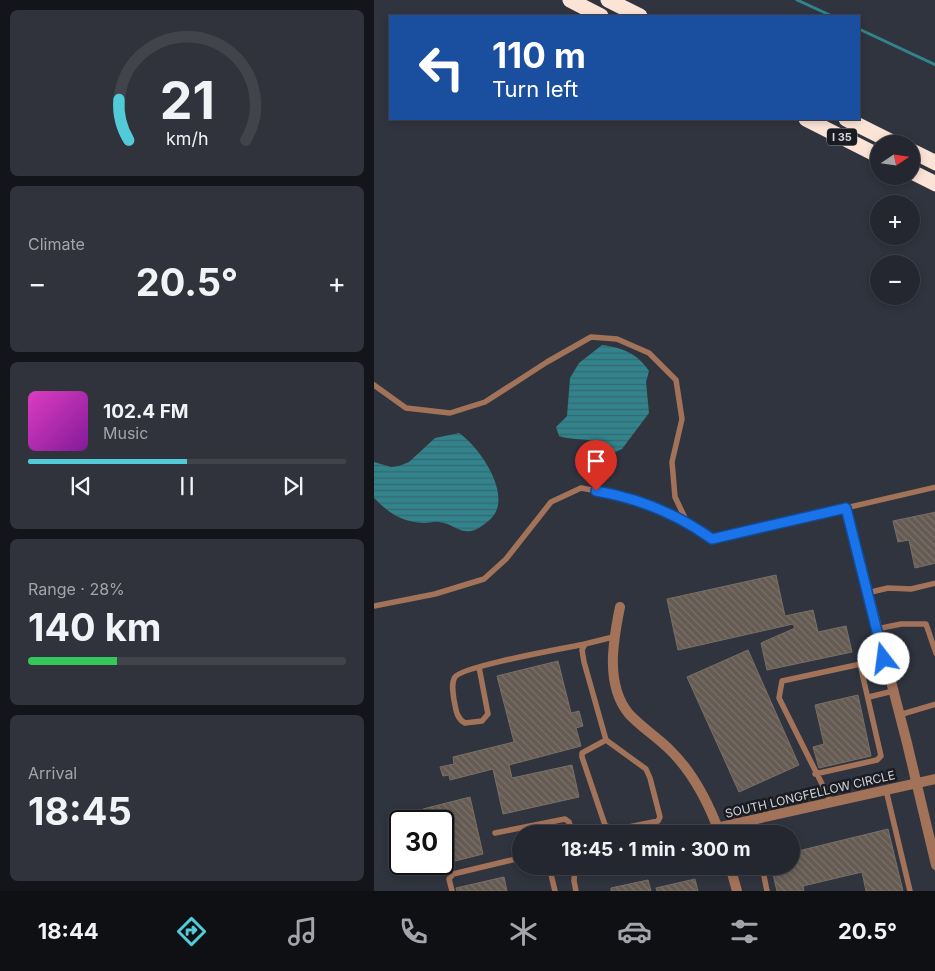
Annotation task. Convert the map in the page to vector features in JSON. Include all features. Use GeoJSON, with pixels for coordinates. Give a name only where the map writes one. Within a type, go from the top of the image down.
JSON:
{"type":"FeatureCollection","features":[{"type":"Feature","properties":{"kind":"highway"},"geometry":{"type":"LineString","coordinates":[[570,0],[599,15]]}},
{"type":"Feature","properties":{"kind":"highway"},"geometry":{"type":"LineString","coordinates":[[608,0],[638,15]]}},
{"type":"Feature","properties":{"kind":"highway","name":"I 35"},"geometry":{"type":"LineString","coordinates":[[808,120],[870,151]]}},
{"type":"Feature","properties":{"kind":"highway","name":"I 35"},"geometry":{"type":"LineString","coordinates":[[848,120],[878,135]]}},
{"type":"Feature","properties":{"kind":"highway"},"geometry":{"type":"LineString","coordinates":[[920,156],[935,163]]}},
{"type":"Feature","properties":{"kind":"highway"},"geometry":{"type":"LineString","coordinates":[[920,176],[935,184]]}},
{"type":"Feature","properties":{"kind":"street"},"geometry":{"type":"LineString","coordinates":[[846,508],[935,865]]}},
{"type":"Feature","properties":{"kind":"street"},"geometry":{"type":"LineString","coordinates":[[620,607],[613,637],[616,686],[628,713],[670,750],[707,802],[716,825]]}},
{"type":"Feature","properties":{"kind":"street","name":"SOUTH LONGFELLOW CIRCLE"},"geometry":{"type":"LineString","coordinates":[[735,825],[749,820],[935,779]]}},
{"type":"Feature","properties":{"kind":"street"},"geometry":{"type":"LineString","coordinates":[[733,875],[737,891]]}},
{"type":"Feature","properties":{"kind":"lane"},"geometry":{"type":"LineString","coordinates":[[374,385],[406,408],[450,413],[485,402],[547,362],[592,338],[617,339],[650,353],[676,380],[682,419],[672,462],[675,496],[686,520]]}},
{"type":"Feature","properties":{"kind":"lane"},"geometry":{"type":"LineString","coordinates":[[374,606],[435,594],[484,579],[506,559],[551,502],[581,488],[625,496],[686,520],[712,539],[935,487]]}},
{"type":"Feature","properties":{"kind":"lane"},"geometry":{"type":"LineString","coordinates":[[867,593],[888,588],[911,589],[935,583]]}},
{"type":"Feature","properties":{"kind":"lane"},"geometry":{"type":"LineString","coordinates":[[877,629],[901,624],[926,624],[935,654]]}},
{"type":"Feature","properties":{"kind":"lane"},"geometry":{"type":"LineString","coordinates":[[479,666],[488,714],[482,721],[466,723],[458,716],[453,685],[455,676],[463,670],[479,666],[585,644],[613,637]]}},
{"type":"Feature","properties":{"kind":"lane"},"geometry":{"type":"LineString","coordinates":[[585,644],[582,650],[584,662],[606,740],[648,773],[660,816],[658,820],[614,830],[605,825],[582,753],[606,740]]}},
{"type":"Feature","properties":{"kind":"lane"},"geometry":{"type":"LineString","coordinates":[[832,802],[815,774],[779,698],[782,681],[884,659]]}},
{"type":"Feature","properties":{"kind":"lane"},"geometry":{"type":"LineString","coordinates":[[815,774],[877,760],[881,756],[869,697],[858,665]]}},
{"type":"Feature","properties":{"kind":"lane"},"geometry":{"type":"LineString","coordinates":[[869,697],[893,691]]}},
{"type":"Feature","properties":{"kind":"lane"},"geometry":{"type":"LineString","coordinates":[[899,715],[935,704]]}},
{"type":"Feature","properties":{"kind":"lane"},"geometry":{"type":"LineString","coordinates":[[886,790],[910,891]]}},
{"type":"Feature","properties":{"kind":"lane"},"geometry":{"type":"LineString","coordinates":[[535,825],[565,819],[570,825]]}},
{"type":"Feature","properties":{"kind":"lane"},"geometry":{"type":"LineString","coordinates":[[749,820],[750,825]]}},
{"type":"Feature","properties":{"kind":"lane"},"geometry":{"type":"LineString","coordinates":[[495,833],[512,830]]}},
{"type":"Feature","properties":{"kind":"lane"},"geometry":{"type":"LineString","coordinates":[[452,891],[449,879],[453,874],[512,860]]}},
{"type":"Feature","properties":{"kind":"lane"},"geometry":{"type":"LineString","coordinates":[[551,875],[555,891]]}},
{"type":"Feature","properties":{"kind":"lane"},"geometry":{"type":"LineString","coordinates":[[574,875],[576,891]]}},
{"type":"Feature","properties":{"kind":"lane"},"geometry":{"type":"LineString","coordinates":[[764,875],[767,891]]}},
{"type":"Feature","properties":{"kind":"water"},"geometry":{"type":"Polygon","coordinates":[[[602,345],[629,352],[640,360],[649,371],[646,382],[649,413],[622,449],[615,452],[592,441],[559,436],[556,427],[567,416],[570,378],[579,363],[602,345]]]}},
{"type":"Feature","properties":{"kind":"water"},"geometry":{"type":"Polygon","coordinates":[[[459,433],[477,450],[492,475],[497,489],[498,501],[495,513],[487,522],[475,530],[467,531],[443,523],[409,521],[396,516],[374,498],[374,462],[391,467],[399,466],[409,462],[435,438],[459,433]]]}},
{"type":"Feature","properties":{"kind":"building"},"geometry":{"type":"Polygon","coordinates":[[[936,512],[936,563],[915,568],[909,540],[898,542],[893,521],[936,512]]]}},
{"type":"Feature","properties":{"kind":"building"},"geometry":{"type":"Polygon","coordinates":[[[776,575],[785,616],[813,610],[818,632],[846,626],[852,652],[767,670],[761,643],[795,628],[793,624],[678,650],[667,599],[776,575]]]}},
{"type":"Feature","properties":{"kind":"building"},"geometry":{"type":"Polygon","coordinates":[[[748,650],[799,765],[739,792],[687,677],[748,650]]]}},
{"type":"Feature","properties":{"kind":"building"},"geometry":{"type":"Polygon","coordinates":[[[558,661],[571,713],[579,711],[583,726],[576,728],[581,746],[509,765],[512,778],[572,765],[579,797],[503,814],[493,769],[450,780],[449,775],[443,776],[440,767],[454,764],[453,757],[514,742],[497,676],[558,661]]]}},
{"type":"Feature","properties":{"kind":"building"},"geometry":{"type":"Polygon","coordinates":[[[858,695],[871,756],[819,768],[813,747],[824,744],[815,705],[858,695]]]}},
{"type":"Feature","properties":{"kind":"building"},"geometry":{"type":"Polygon","coordinates":[[[470,797],[483,854],[454,861],[454,810],[423,809],[470,797]]]}},
{"type":"Feature","properties":{"kind":"building"},"geometry":{"type":"Polygon","coordinates":[[[888,829],[903,891],[866,891],[862,872],[803,886],[804,891],[777,891],[773,875],[800,875],[800,851],[888,829]]]}},
{"type":"Feature","properties":{"kind":"building"},"geometry":{"type":"Polygon","coordinates":[[[504,877],[507,891],[457,891],[456,888],[504,877]]]}},
{"type":"Feature","properties":{"kind":"building"},"geometry":{"type":"Polygon","coordinates":[[[695,879],[698,891],[657,891],[656,888],[695,879]]]}},
{"type":"Feature","properties":{"kind":"building"},"geometry":{"type":"Polygon","coordinates":[[[648,880],[651,891],[611,891],[611,888],[648,880]]]}},
{"type":"Feature","properties":{"kind":"waterway"},"geometry":{"type":"LineString","coordinates":[[797,0],[830,15]]}},
{"type":"Feature","properties":{"kind":"waterway"},"geometry":{"type":"LineString","coordinates":[[860,29],[936,65]]}},
{"type":"Feature","properties":{"kind":"route"},"geometry":{"type":"LineString","coordinates":[[596,491],[625,496],[686,520],[712,539],[846,508],[884,659]]}}]}
